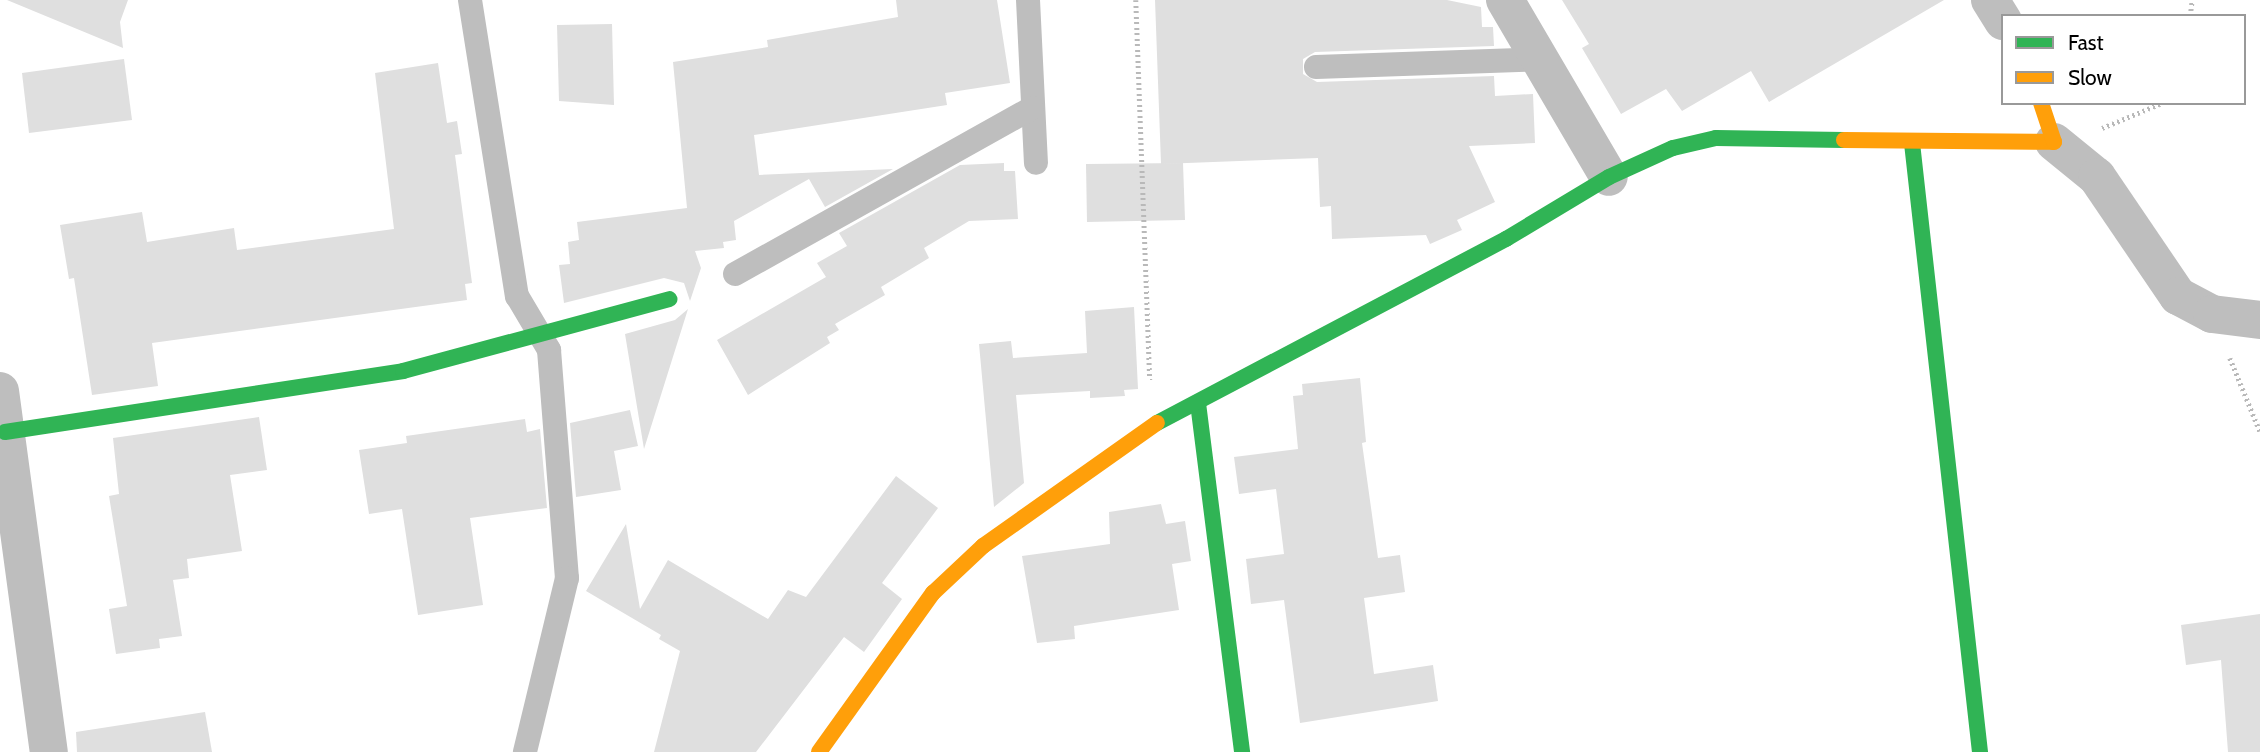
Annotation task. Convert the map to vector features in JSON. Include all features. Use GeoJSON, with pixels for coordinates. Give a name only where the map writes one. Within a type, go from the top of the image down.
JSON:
{"type":"FeatureCollection","features":[{"type":"Feature","properties":{"kind":"street"},"geometry":{"type":"LineString","coordinates":[[1505,0],[1609,177]]}},
{"type":"Feature","properties":{"kind":"street"},"geometry":{"type":"LineString","coordinates":[[1990,0],[2001,18]]}},
{"type":"Feature","properties":{"kind":"street"},"geometry":{"type":"LineString","coordinates":[[2042,105],[2054,142],[2097,177],[2178,296],[2212,314],[2260,320]]}},
{"type":"Feature","properties":{"kind":"street"},"geometry":{"type":"LineString","coordinates":[[819,752],[933,593],[983,546],[1151,426],[1506,239],[1609,177],[1673,148],[1716,138],[1779,136],[1912,143],[2054,142]]}},
{"type":"Feature","properties":{"kind":"street"},"geometry":{"type":"LineString","coordinates":[[1912,143],[1980,752]]}},
{"type":"Feature","properties":{"kind":"street"},"geometry":{"type":"LineString","coordinates":[[5,432],[404,371],[669,299]]}},
{"type":"Feature","properties":{"kind":"street"},"geometry":{"type":"LineString","coordinates":[[0,391],[49,752]]}},
{"type":"Feature","properties":{"kind":"street"},"geometry":{"type":"LineString","coordinates":[[1198,403],[1242,752]]}},
{"type":"Feature","properties":{"kind":"lane"},"geometry":{"type":"LineString","coordinates":[[470,0],[517,296],[549,351],[568,578],[525,752]]}},
{"type":"Feature","properties":{"kind":"lane"},"geometry":{"type":"LineString","coordinates":[[1028,0],[1036,163]]}},
{"type":"Feature","properties":{"kind":"lane"},"geometry":{"type":"LineString","coordinates":[[1316,67],[1539,59]]}},
{"type":"Feature","properties":{"kind":"lane"},"geometry":{"type":"LineString","coordinates":[[735,274],[1032,108]]}},
{"type":"Feature","properties":{"kind":"path"},"geometry":{"type":"LineString","coordinates":[[1136,0],[1151,426]]}},
{"type":"Feature","properties":{"kind":"path"},"geometry":{"type":"LineString","coordinates":[[2054,142],[2122,122],[2158,105]]}},
{"type":"Feature","properties":{"kind":"path"},"geometry":{"type":"LineString","coordinates":[[2212,314],[2260,431]]}},
{"type":"Feature","properties":{"kind":"building"},"geometry":{"type":"Polygon","coordinates":[[[7,0],[128,0],[120,22],[123,48],[7,0]]]}},
{"type":"Feature","properties":{"kind":"building"},"geometry":{"type":"Polygon","coordinates":[[[896,0],[997,0],[1010,83],[945,93],[947,105],[754,135],[759,175],[893,169],[825,207],[809,179],[734,221],[736,240],[723,242],[724,248],[695,251],[701,268],[690,301],[684,283],[664,278],[564,303],[559,265],[570,264],[568,242],[579,240],[577,222],[687,208],[673,62],[768,47],[767,40],[898,17],[896,0]]]}},
{"type":"Feature","properties":{"kind":"building"},"geometry":{"type":"Polygon","coordinates":[[[1155,0],[1447,0],[1481,7],[1482,27],[1493,27],[1494,46],[1315,52],[1303,59],[1303,74],[1317,82],[1494,76],[1495,96],[1533,94],[1535,143],[1469,146],[1495,202],[1457,220],[1462,230],[1430,244],[1426,235],[1332,239],[1331,206],[1320,207],[1318,158],[1161,164],[1155,0]]]}},
{"type":"Feature","properties":{"kind":"building"},"geometry":{"type":"Polygon","coordinates":[[[1562,0],[1944,0],[1769,102],[1751,71],[1682,111],[1666,89],[1621,114],[1582,48],[1589,44],[1562,0]]]}},
{"type":"Feature","properties":{"kind":"building"},"geometry":{"type":"Polygon","coordinates":[[[612,24],[614,105],[559,101],[557,25],[612,24]]]}},
{"type":"Feature","properties":{"kind":"building"},"geometry":{"type":"Polygon","coordinates":[[[124,59],[132,120],[29,133],[22,73],[124,59]]]}},
{"type":"Feature","properties":{"kind":"building"},"geometry":{"type":"Polygon","coordinates":[[[438,63],[447,123],[457,121],[462,154],[455,155],[472,283],[465,284],[467,300],[152,343],[158,386],[92,395],[74,278],[69,279],[60,225],[142,212],[147,242],[234,228],[237,250],[394,229],[375,73],[438,63]]]}},
{"type":"Feature","properties":{"kind":"building"},"geometry":{"type":"Polygon","coordinates":[[[1004,163],[1004,171],[1015,171],[1018,219],[969,221],[924,248],[929,258],[881,287],[885,295],[835,324],[839,330],[827,337],[830,343],[748,395],[717,340],[826,277],[817,263],[847,246],[839,233],[960,165],[1004,163]]]}},
{"type":"Feature","properties":{"kind":"building"},"geometry":{"type":"Polygon","coordinates":[[[1183,163],[1185,220],[1087,222],[1086,164],[1183,163]]]}},
{"type":"Feature","properties":{"kind":"building"},"geometry":{"type":"Polygon","coordinates":[[[1134,307],[1138,389],[1124,390],[1125,396],[1090,398],[1090,391],[1016,395],[1024,483],[994,507],[979,344],[1011,341],[1013,358],[1087,353],[1085,311],[1134,307]]]}},
{"type":"Feature","properties":{"kind":"building"},"geometry":{"type":"Polygon","coordinates":[[[688,309],[644,449],[625,334],[675,320],[688,309]]]}},
{"type":"Feature","properties":{"kind":"building"},"geometry":{"type":"Polygon","coordinates":[[[1360,378],[1366,442],[1362,443],[1378,558],[1400,555],[1405,592],[1364,598],[1374,674],[1433,665],[1438,701],[1300,723],[1284,600],[1251,604],[1246,559],[1284,554],[1276,489],[1239,494],[1234,457],[1298,449],[1293,396],[1303,395],[1302,384],[1360,378]]]}},
{"type":"Feature","properties":{"kind":"building"},"geometry":{"type":"Polygon","coordinates":[[[630,410],[638,446],[614,451],[621,490],[576,497],[570,423],[630,410]]]}},
{"type":"Feature","properties":{"kind":"building"},"geometry":{"type":"Polygon","coordinates":[[[259,417],[267,470],[230,475],[242,551],[187,559],[189,578],[173,580],[182,636],[159,639],[160,648],[116,654],[109,609],[127,606],[109,496],[119,494],[113,438],[259,417]]]}},
{"type":"Feature","properties":{"kind":"building"},"geometry":{"type":"Polygon","coordinates":[[[525,419],[527,432],[540,429],[547,508],[470,518],[483,605],[418,615],[402,509],[369,514],[359,450],[407,443],[406,436],[525,419]]]}},
{"type":"Feature","properties":{"kind":"building"},"geometry":{"type":"Polygon","coordinates":[[[896,476],[938,508],[882,583],[902,599],[864,652],[844,637],[756,752],[654,752],[680,651],[659,639],[661,635],[586,591],[626,524],[640,609],[668,560],[768,619],[788,590],[806,597],[896,476]]]}},
{"type":"Feature","properties":{"kind":"building"},"geometry":{"type":"Polygon","coordinates":[[[1161,504],[1166,524],[1185,521],[1191,561],[1172,564],[1179,610],[1074,626],[1075,639],[1037,643],[1022,556],[1110,544],[1109,512],[1161,504]]]}},
{"type":"Feature","properties":{"kind":"building"},"geometry":{"type":"Polygon","coordinates":[[[2260,614],[2260,752],[2228,752],[2221,660],[2186,665],[2181,625],[2260,614]]]}},
{"type":"Feature","properties":{"kind":"building"},"geometry":{"type":"Polygon","coordinates":[[[205,712],[212,752],[77,752],[76,732],[205,712]]]}},
{"type":"Feature","properties":{"kind":"traffic: fast"},"geometry":{"type":"LineString","coordinates":[[1157,423],[1506,239],[1609,177],[1673,148],[1716,138],[1844,140]]}},
{"type":"Feature","properties":{"kind":"traffic: fast"},"geometry":{"type":"LineString","coordinates":[[1912,143],[1980,752]]}},
{"type":"Feature","properties":{"kind":"traffic: fast"},"geometry":{"type":"LineString","coordinates":[[5,432],[403,371],[669,299]]}},
{"type":"Feature","properties":{"kind":"traffic: fast"},"geometry":{"type":"LineString","coordinates":[[1198,403],[1242,752]]}},
{"type":"Feature","properties":{"kind":"traffic: slow"},"geometry":{"type":"LineString","coordinates":[[1844,140],[2054,142],[2042,105]]}},
{"type":"Feature","properties":{"kind":"traffic: slow"},"geometry":{"type":"LineString","coordinates":[[819,752],[933,593],[983,546],[1157,423]]}}]}
